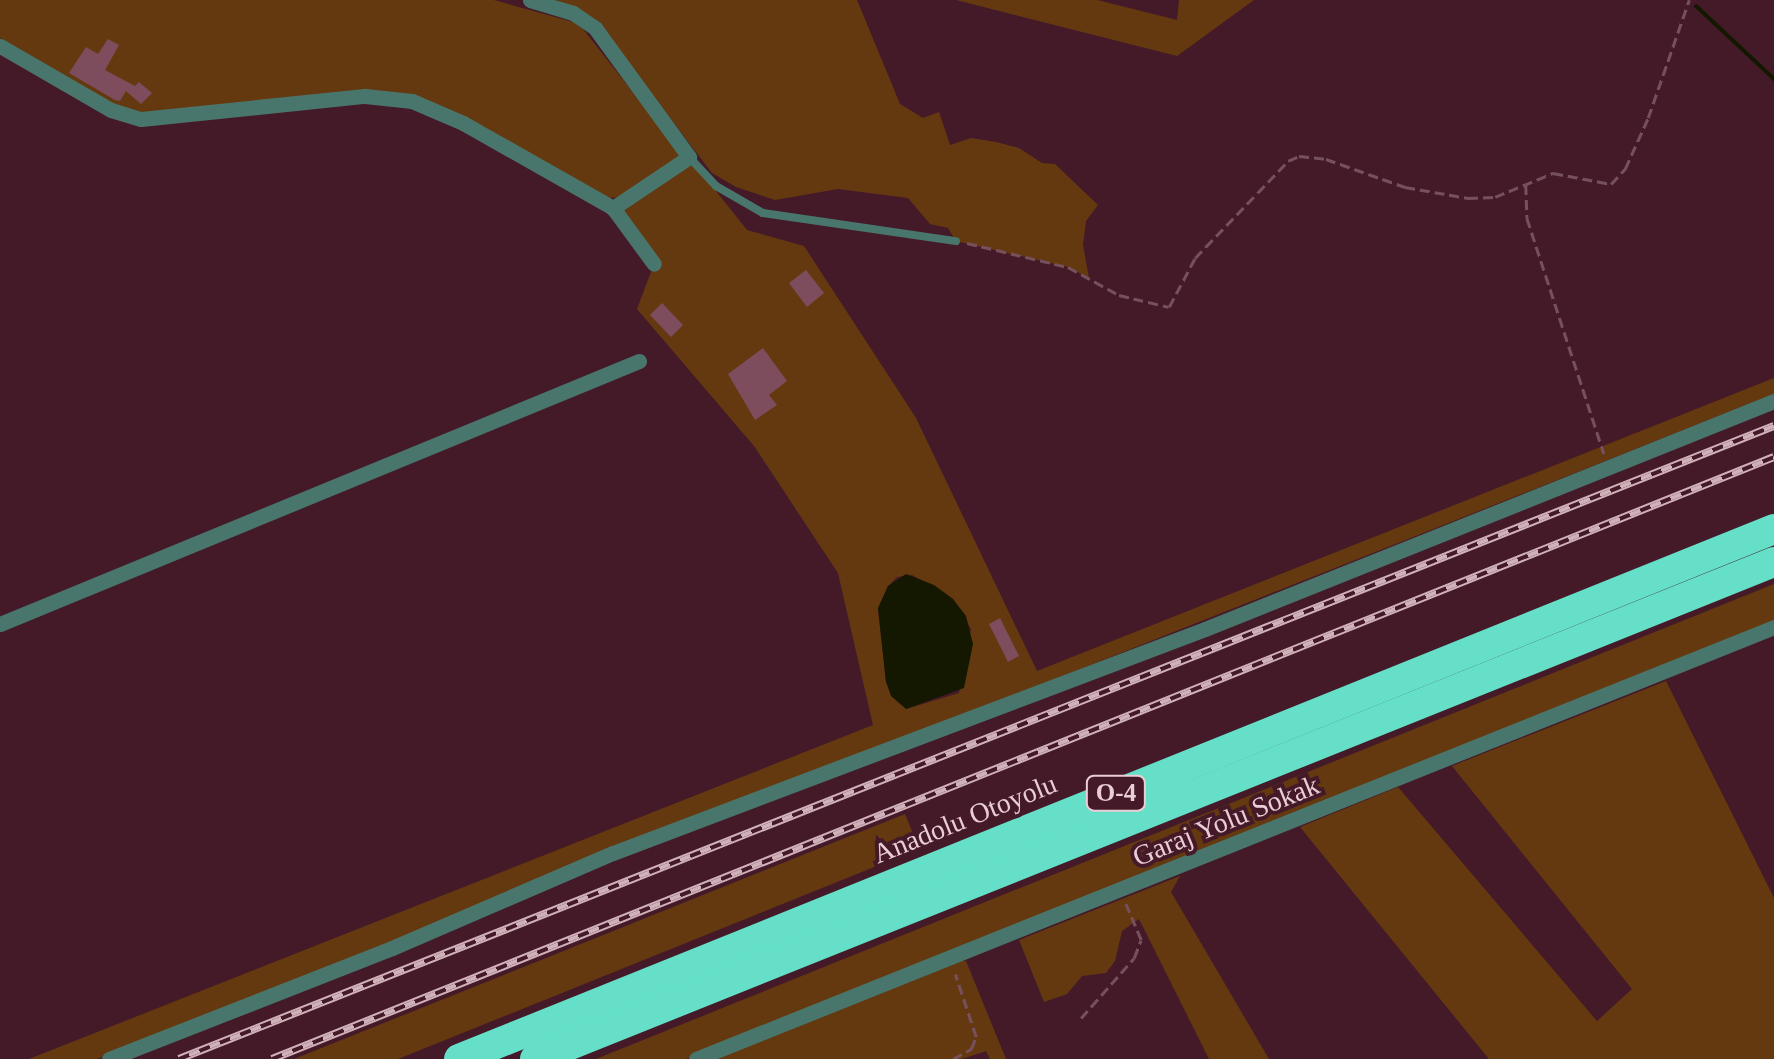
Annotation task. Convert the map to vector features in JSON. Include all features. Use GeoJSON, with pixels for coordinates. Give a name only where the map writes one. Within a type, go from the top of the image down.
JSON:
{"type":"FeatureCollection","features":[{"type":"Feature","properties":{"kind":"highway","name":"Anadolu Otoyolu"},"geometry":{"type":"LineString","coordinates":[[458,1059],[1774,529]]}},
{"type":"Feature","properties":{"kind":"highway","name":"O-4"},"geometry":{"type":"LineString","coordinates":[[535,1059],[1774,562]]}},
{"type":"Feature","properties":{"kind":"street"},"geometry":{"type":"LineString","coordinates":[[530,0],[573,13],[595,28],[690,158],[613,208]]}},
{"type":"Feature","properties":{"kind":"street"},"geometry":{"type":"LineString","coordinates":[[0,46],[110,110],[141,120],[350,98],[412,101],[462,123],[613,208],[654,264]]}},
{"type":"Feature","properties":{"kind":"street"},"geometry":{"type":"LineString","coordinates":[[0,624],[639,362]]}},
{"type":"Feature","properties":{"kind":"street"},"geometry":{"type":"LineString","coordinates":[[109,1059],[392,948],[613,853],[1205,629],[1774,401]]}},
{"type":"Feature","properties":{"kind":"street","name":"Garaj Yolu Sokak"},"geometry":{"type":"LineString","coordinates":[[696,1059],[1774,628]]}},
{"type":"Feature","properties":{"kind":"lane"},"geometry":{"type":"LineString","coordinates":[[690,158],[716,186],[763,213],[956,241]]}},
{"type":"Feature","properties":{"kind":"path"},"geometry":{"type":"LineString","coordinates":[[956,241],[1068,267],[1120,295],[1169,307],[1195,258],[1288,161],[1299,156],[1326,159],[1405,187],[1468,198],[1496,197],[1552,173],[1604,184],[1618,179],[1660,87],[1689,0]]}},
{"type":"Feature","properties":{"kind":"path"},"geometry":{"type":"LineString","coordinates":[[1526,184],[1527,218],[1602,446]]}},
{"type":"Feature","properties":{"kind":"path"},"geometry":{"type":"LineString","coordinates":[[1081,1018],[1134,958],[1140,940],[1128,907],[1116,892]]}},
{"type":"Feature","properties":{"kind":"path"},"geometry":{"type":"LineString","coordinates":[[947,959],[976,1037],[971,1049],[953,1059]]}},
{"type":"Feature","properties":{"kind":"shaded area"},"geometry":{"type":"Polygon","coordinates":[[[0,0],[494,0],[573,22],[583,29],[682,155],[619,197],[609,198],[416,97],[159,116],[117,109],[0,38],[0,0]]]}},
{"type":"Feature","properties":{"kind":"shaded area"},"geometry":{"type":"Polygon","coordinates":[[[556,0],[857,0],[900,104],[923,118],[939,112],[950,145],[971,138],[996,142],[1019,148],[1042,163],[1055,164],[1098,205],[1086,221],[1083,245],[1089,278],[1068,267],[956,241],[948,228],[930,224],[908,198],[838,189],[775,200],[736,187],[712,173],[595,20],[556,0]]]}},
{"type":"Feature","properties":{"kind":"shaded area"},"geometry":{"type":"Polygon","coordinates":[[[956,0],[1097,0],[1177,20],[1179,0],[1254,0],[1177,56],[956,0]]]}},
{"type":"Feature","properties":{"kind":"shaded area"},"geometry":{"type":"Polygon","coordinates":[[[689,157],[747,230],[804,246],[916,418],[1037,671],[1774,378],[1774,394],[97,1059],[29,1059],[873,725],[838,573],[754,446],[637,309],[654,264],[613,208],[689,157]],[[912,575],[897,577],[888,586],[878,609],[886,682],[906,709],[959,693],[971,629],[953,599],[912,575]]]}},
{"type":"Feature","properties":{"kind":"shaded area"},"geometry":{"type":"Polygon","coordinates":[[[906,574],[934,585],[953,599],[966,616],[973,644],[964,688],[906,709],[891,696],[886,682],[878,608],[888,586],[906,574]]]}},
{"type":"Feature","properties":{"kind":"shaded area"},"geometry":{"type":"Polygon","coordinates":[[[1774,584],[1774,621],[686,1059],[596,1059],[1774,584]]]}},
{"type":"Feature","properties":{"kind":"shaded area"},"geometry":{"type":"Polygon","coordinates":[[[1666,681],[1774,898],[1774,1059],[1489,1059],[1300,827],[1398,787],[1597,1021],[1632,989],[1452,766],[1666,681]]]}},
{"type":"Feature","properties":{"kind":"shaded area"},"geometry":{"type":"Polygon","coordinates":[[[905,814],[919,849],[398,1059],[294,1059],[905,814]]]}},
{"type":"Feature","properties":{"kind":"shaded area"},"geometry":{"type":"Polygon","coordinates":[[[1180,876],[1171,892],[1269,1059],[1209,1059],[1139,919],[1122,931],[1115,961],[1106,973],[1082,976],[1067,994],[1044,1002],[1019,940],[1180,876]]]}},
{"type":"Feature","properties":{"kind":"shaded area"},"geometry":{"type":"Polygon","coordinates":[[[966,961],[1006,1059],[990,1059],[986,1051],[962,1059],[713,1059],[966,961]]]}},
{"type":"Feature","properties":{"kind":"building"},"geometry":{"type":"Polygon","coordinates":[[[108,39],[119,45],[105,70],[135,86],[139,82],[152,93],[141,104],[126,91],[120,101],[115,100],[69,73],[86,47],[98,54],[108,39]]]}},
{"type":"Feature","properties":{"kind":"building"},"geometry":{"type":"Polygon","coordinates":[[[806,270],[824,293],[807,307],[789,283],[806,270]]]}},
{"type":"Feature","properties":{"kind":"building"},"geometry":{"type":"Polygon","coordinates":[[[662,303],[683,325],[671,337],[650,315],[662,303]]]}},
{"type":"Feature","properties":{"kind":"building"},"geometry":{"type":"Polygon","coordinates":[[[763,348],[787,381],[769,395],[777,405],[755,420],[728,374],[763,348]]]}},
{"type":"Feature","properties":{"kind":"building"},"geometry":{"type":"Polygon","coordinates":[[[1000,618],[1019,656],[1008,662],[989,624],[1000,618]]]}},
{"type":"Feature","properties":{"kind":"waterway"},"geometry":{"type":"LineString","coordinates":[[1696,6],[1774,79]]}},
{"type":"Feature","properties":{"kind":"railway"},"geometry":{"type":"LineString","coordinates":[[179,1059],[1774,426]]}},
{"type":"Feature","properties":{"kind":"railway"},"geometry":{"type":"LineString","coordinates":[[272,1059],[1774,457]]}}]}
